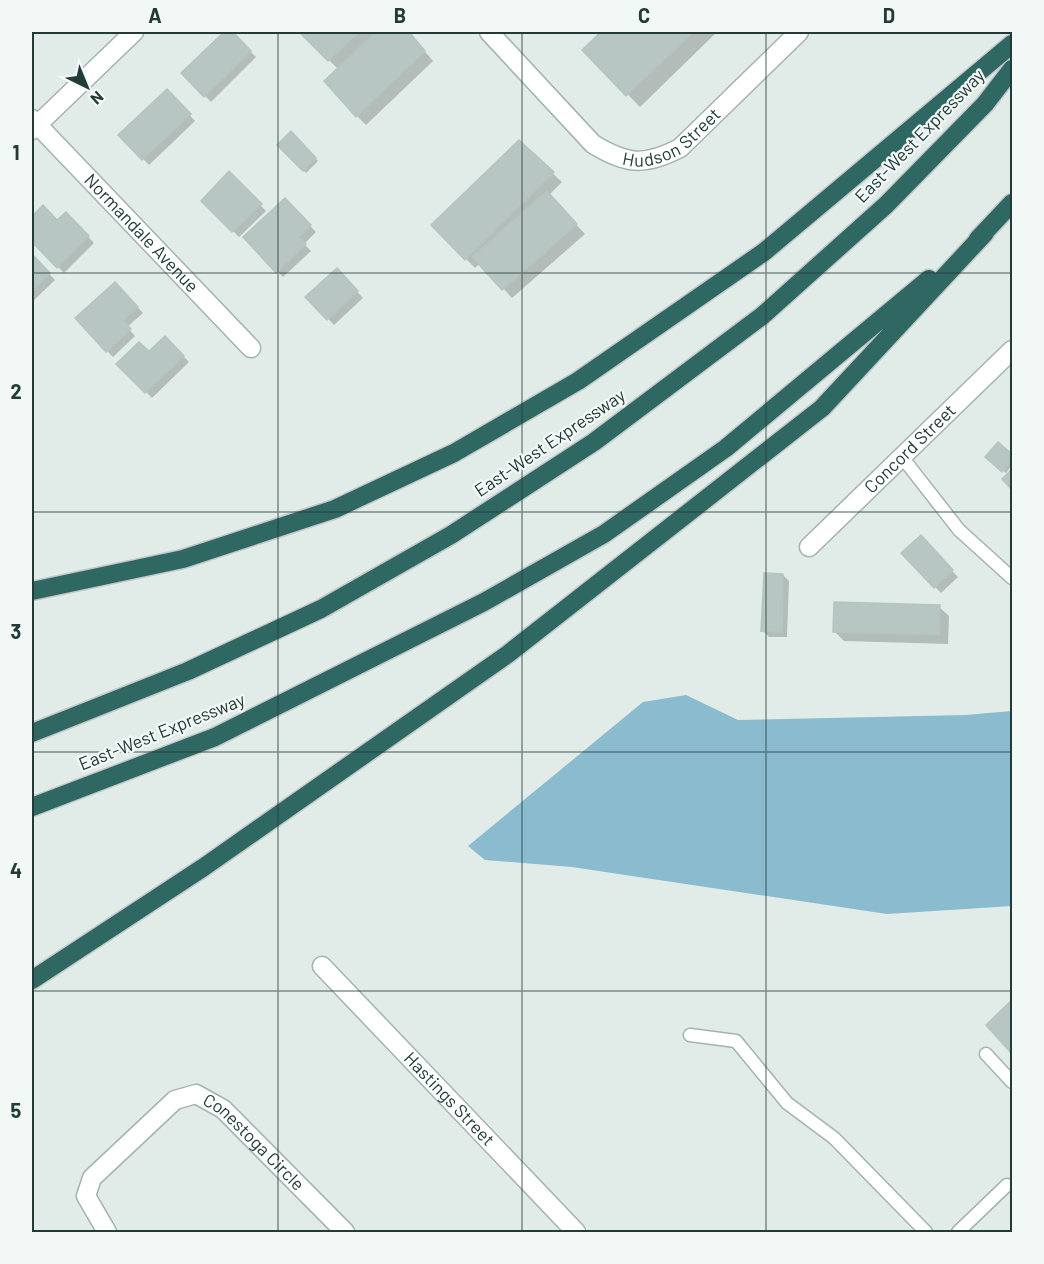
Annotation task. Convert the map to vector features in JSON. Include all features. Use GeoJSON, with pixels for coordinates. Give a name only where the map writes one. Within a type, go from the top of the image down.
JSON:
{"type":"FeatureCollection","features":[{"type":"Feature","properties":{"kind":"highway"},"geometry":{"type":"LineString","coordinates":[[32,591],[183,559],[324,513],[453,453],[578,381],[764,252],[1012,44]]}},
{"type":"Feature","properties":{"kind":"highway","name":"East-West Expressway"},"geometry":{"type":"LineString","coordinates":[[32,733],[188,671],[321,609],[452,535],[594,442],[762,316],[886,205],[985,104],[1012,69]]}},
{"type":"Feature","properties":{"kind":"highway","name":"East-West Expressway"},"geometry":{"type":"LineString","coordinates":[[32,807],[215,737],[484,602],[604,534],[726,448],[985,233],[1012,203]]}},
{"type":"Feature","properties":{"kind":"highway"},"geometry":{"type":"LineString","coordinates":[[32,980],[204,867],[508,654],[822,408],[985,233]]}},
{"type":"Feature","properties":{"kind":"street"},"geometry":{"type":"LineString","coordinates":[[33,125],[134,32]]}},
{"type":"Feature","properties":{"kind":"street","name":"Hudson Street"},"geometry":{"type":"LineString","coordinates":[[489,32],[593,144],[612,156],[635,162],[658,160],[680,148],[799,32]]}},
{"type":"Feature","properties":{"kind":"street","name":"Normandale Avenue"},"geometry":{"type":"LineString","coordinates":[[33,125],[251,348]]}},
{"type":"Feature","properties":{"kind":"street","name":"Concord Street"},"geometry":{"type":"LineString","coordinates":[[810,547],[1012,350]]}},
{"type":"Feature","properties":{"kind":"street","name":"Hastings Street"},"geometry":{"type":"LineString","coordinates":[[322,966],[576,1233]]}},
{"type":"Feature","properties":{"kind":"street","name":"Conestoga Circle"},"geometry":{"type":"LineString","coordinates":[[107,1233],[86,1196],[92,1178],[175,1100],[196,1094],[223,1108],[345,1233]]}},
{"type":"Feature","properties":{"kind":"lane"},"geometry":{"type":"LineString","coordinates":[[902,457],[959,530],[1012,578]]}},
{"type":"Feature","properties":{"kind":"lane"},"geometry":{"type":"LineString","coordinates":[[690,1035],[736,1041],[787,1103],[834,1138],[926,1233]]}},
{"type":"Feature","properties":{"kind":"lane"},"geometry":{"type":"LineString","coordinates":[[986,1054],[1012,1082]]}},
{"type":"Feature","properties":{"kind":"lane"},"geometry":{"type":"LineString","coordinates":[[958,1233],[1007,1185]]}},
{"type":"Feature","properties":{"kind":"water"},"geometry":{"type":"Polygon","coordinates":[[[686,695],[738,720],[965,715],[1012,711],[1012,906],[887,914],[572,867],[485,860],[468,846],[643,702],[686,695]]]}},
{"type":"Feature","properties":{"kind":"building"},"geometry":{"type":"Polygon","coordinates":[[[224,32],[233,32],[251,51],[204,97],[181,73],[224,32]]]}},
{"type":"Feature","properties":{"kind":"building"},"geometry":{"type":"Polygon","coordinates":[[[299,32],[359,32],[328,61],[299,32]]]}},
{"type":"Feature","properties":{"kind":"building"},"geometry":{"type":"Polygon","coordinates":[[[376,32],[409,32],[425,51],[356,117],[324,81],[376,32]]]}},
{"type":"Feature","properties":{"kind":"building"},"geometry":{"type":"Polygon","coordinates":[[[601,32],[693,32],[626,96],[582,50],[601,32]]]}},
{"type":"Feature","properties":{"kind":"building"},"geometry":{"type":"Polygon","coordinates":[[[167,89],[191,114],[142,160],[118,135],[167,89]]]}},
{"type":"Feature","properties":{"kind":"building"},"geometry":{"type":"Polygon","coordinates":[[[291,131],[316,158],[303,171],[277,145],[291,131]]]}},
{"type":"Feature","properties":{"kind":"building"},"geometry":{"type":"Polygon","coordinates":[[[519,140],[554,172],[465,260],[431,225],[519,140]]]}},
{"type":"Feature","properties":{"kind":"building"},"geometry":{"type":"Polygon","coordinates":[[[229,171],[262,204],[232,232],[201,201],[229,171]]]}},
{"type":"Feature","properties":{"kind":"building"},"geometry":{"type":"Polygon","coordinates":[[[547,191],[577,224],[502,290],[472,257],[547,191]]]}},
{"type":"Feature","properties":{"kind":"building"},"geometry":{"type":"Polygon","coordinates":[[[285,198],[311,225],[299,237],[306,244],[276,273],[243,237],[285,198]]]}},
{"type":"Feature","properties":{"kind":"building"},"geometry":{"type":"Polygon","coordinates":[[[43,205],[57,220],[66,212],[89,236],[57,268],[32,242],[32,216],[43,205]]]}},
{"type":"Feature","properties":{"kind":"building"},"geometry":{"type":"Polygon","coordinates":[[[32,254],[50,273],[32,291],[32,254]]]}},
{"type":"Feature","properties":{"kind":"building"},"geometry":{"type":"Polygon","coordinates":[[[337,268],[358,291],[327,320],[305,297],[337,268]]]}},
{"type":"Feature","properties":{"kind":"building"},"geometry":{"type":"Polygon","coordinates":[[[115,282],[138,307],[123,320],[131,329],[106,352],[75,318],[115,282]]]}},
{"type":"Feature","properties":{"kind":"building"},"geometry":{"type":"Polygon","coordinates":[[[165,336],[184,356],[145,393],[116,364],[139,342],[149,351],[165,336]]]}},
{"type":"Feature","properties":{"kind":"building"},"geometry":{"type":"Polygon","coordinates":[[[998,442],[1012,454],[1012,460],[1002,472],[985,457],[998,442]]]}},
{"type":"Feature","properties":{"kind":"building"},"geometry":{"type":"Polygon","coordinates":[[[1012,469],[1012,490],[1002,479],[1012,469]]]}},
{"type":"Feature","properties":{"kind":"building"},"geometry":{"type":"Polygon","coordinates":[[[921,535],[953,570],[934,588],[901,553],[921,535]]]}},
{"type":"Feature","properties":{"kind":"building"},"geometry":{"type":"Polygon","coordinates":[[[764,573],[783,574],[782,632],[761,631],[764,573]]]}},
{"type":"Feature","properties":{"kind":"building"},"geometry":{"type":"Polygon","coordinates":[[[834,602],[940,605],[939,635],[833,632],[834,602]]]}},
{"type":"Feature","properties":{"kind":"building"},"geometry":{"type":"Polygon","coordinates":[[[1012,1000],[1012,1054],[986,1025],[1012,1000]]]}}]}
